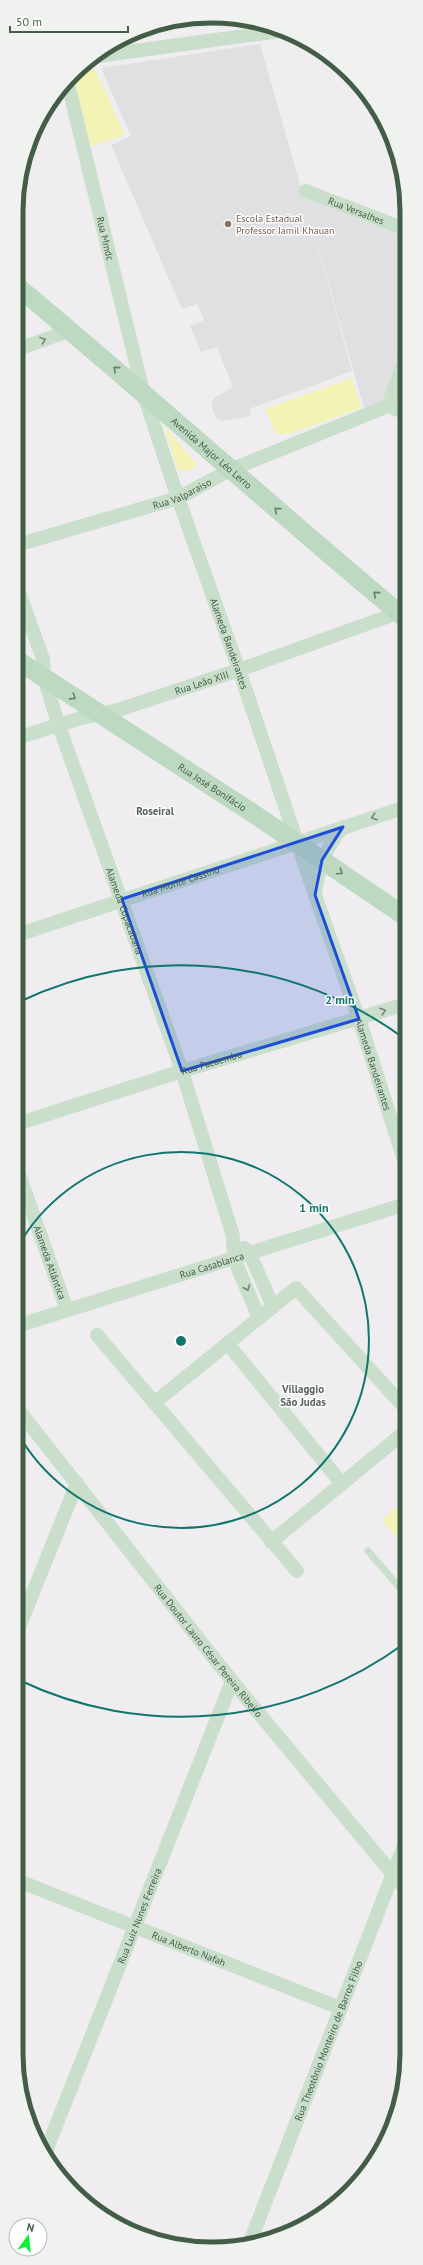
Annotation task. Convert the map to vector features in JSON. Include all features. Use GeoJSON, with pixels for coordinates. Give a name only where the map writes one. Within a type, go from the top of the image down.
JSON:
{"type":"FeatureCollection","features":[{"type":"Feature","properties":{"kind":"street"},"geometry":{"type":"LineString","coordinates":[[105,56],[270,32]]}},
{"type":"Feature","properties":{"kind":"street","name":"Rua Mmdc"},"geometry":{"type":"LineString","coordinates":[[69,88],[143,392]]}},
{"type":"Feature","properties":{"kind":"street","name":"Rua Versalhes"},"geometry":{"type":"LineString","coordinates":[[306,192],[400,228]]}},
{"type":"Feature","properties":{"kind":"street","name":"Avenida Major Léo Lerro"},"geometry":{"type":"LineString","coordinates":[[23,292],[143,392],[230,470],[400,611]]}},
{"type":"Feature","properties":{"kind":"street"},"geometry":{"type":"LineString","coordinates":[[23,347],[69,330]]}},
{"type":"Feature","properties":{"kind":"street"},"geometry":{"type":"LineString","coordinates":[[400,374],[388,406],[400,411]]}},
{"type":"Feature","properties":{"kind":"street","name":"Alameda Bandeirantes"},"geometry":{"type":"LineString","coordinates":[[143,392],[178,498],[240,670],[296,843],[359,1019],[400,1147]]}},
{"type":"Feature","properties":{"kind":"street","name":"Rua Valparaiso"},"geometry":{"type":"LineString","coordinates":[[23,543],[178,498],[230,470],[388,406]]}},
{"type":"Feature","properties":{"kind":"street","name":"Alameda Copacabana"},"geometry":{"type":"LineString","coordinates":[[23,603],[43,659],[44,678],[59,726],[122,899],[182,1071],[233,1236],[234,1259]]}},
{"type":"Feature","properties":{"kind":"street","name":"Rua Leão XIII"},"geometry":{"type":"LineString","coordinates":[[23,736],[78,719],[102,715],[400,615]]}},
{"type":"Feature","properties":{"kind":"street","name":"Rua José Bonifácio"},"geometry":{"type":"LineString","coordinates":[[23,664],[400,913]]}},
{"type":"Feature","properties":{"kind":"street","name":"Rua Monte Cassino"},"geometry":{"type":"LineString","coordinates":[[23,933],[122,899],[400,809]]}},
{"type":"Feature","properties":{"kind":"street"},"geometry":{"type":"LineString","coordinates":[[322,860],[343,827]]}},
{"type":"Feature","properties":{"kind":"street","name":"Alameda Bandeirantes"},"geometry":{"type":"LineString","coordinates":[[315,896],[316,880],[322,860]]}},
{"type":"Feature","properties":{"kind":"street","name":"Rua Pacaembu"},"geometry":{"type":"LineString","coordinates":[[23,1122],[182,1071],[400,1006]]}},
{"type":"Feature","properties":{"kind":"street","name":"Alameda Atlântica"},"geometry":{"type":"LineString","coordinates":[[23,1186],[67,1310]]}},
{"type":"Feature","properties":{"kind":"street","name":"Rua Casablanca"},"geometry":{"type":"LineString","coordinates":[[23,1324],[400,1206]]}},
{"type":"Feature","properties":{"kind":"street","name":"Alameda Copacabana"},"geometry":{"type":"LineString","coordinates":[[233,1236],[250,1254],[273,1307]]}},
{"type":"Feature","properties":{"kind":"street"},"geometry":{"type":"LineString","coordinates":[[234,1259],[259,1318]]}},
{"type":"Feature","properties":{"kind":"street"},"geometry":{"type":"LineString","coordinates":[[154,1403],[296,1288],[400,1402]]}},
{"type":"Feature","properties":{"kind":"street"},"geometry":{"type":"LineString","coordinates":[[97,1335],[297,1571]]}},
{"type":"Feature","properties":{"kind":"street"},"geometry":{"type":"LineString","coordinates":[[228,1344],[342,1484]]}},
{"type":"Feature","properties":{"kind":"street","name":"Rua Doutor Lauro César Pereira Ribeiro"},"geometry":{"type":"LineString","coordinates":[[23,1416],[232,1680],[400,1882]]}},
{"type":"Feature","properties":{"kind":"street"},"geometry":{"type":"LineString","coordinates":[[271,1542],[400,1436]]}},
{"type":"Feature","properties":{"kind":"street"},"geometry":{"type":"LineString","coordinates":[[23,1618],[77,1483]]}},
{"type":"Feature","properties":{"kind":"street","name":"Rua Luiz Nunes Ferreira"},"geometry":{"type":"LineString","coordinates":[[48,2147],[232,1680]]}},
{"type":"Feature","properties":{"kind":"street","name":"Rua Theotônio Monteiro de Barros Filho"},"geometry":{"type":"LineString","coordinates":[[252,2237],[400,1854]]}},
{"type":"Feature","properties":{"kind":"street","name":"Rua Alberto Nafah"},"geometry":{"type":"LineString","coordinates":[[23,1883],[340,2008]]}},
{"type":"Feature","properties":{"kind":"lane"},"geometry":{"type":"LineString","coordinates":[[368,1551],[400,1588]]}},
{"type":"Feature","properties":{"kind":"highlighted area"},"geometry":{"type":"Polygon","coordinates":[[[343,827],[322,860],[315,895],[359,1019],[182,1071],[122,899],[343,827]]]}},
{"type":"Feature","properties":{"kind":"shaded area","name":"Escola Estadual Professor Jamil Khauan"},"geometry":{"type":"Polygon","coordinates":[[[260,44],[304,198],[400,235],[400,357],[384,401],[364,408],[305,201],[352,371],[249,409],[251,416],[222,421],[215,417],[211,404],[214,398],[233,387],[217,347],[201,352],[190,326],[204,320],[197,304],[182,309],[111,145],[131,136],[101,68],[260,44]]]}},
{"type":"Feature","properties":{"kind":"green space"},"geometry":{"type":"Polygon","coordinates":[[[95,69],[125,135],[90,146],[75,82],[86,71],[95,69]]]}},
{"type":"Feature","properties":{"kind":"green space"},"geometry":{"type":"Polygon","coordinates":[[[352,378],[361,408],[289,434],[276,434],[265,409],[352,378]]]}},
{"type":"Feature","properties":{"kind":"green space"},"geometry":{"type":"Polygon","coordinates":[[[164,426],[197,464],[192,470],[178,470],[164,426]]]}},
{"type":"Feature","properties":{"kind":"green space"},"geometry":{"type":"Polygon","coordinates":[[[400,1504],[400,1541],[382,1520],[400,1504]]]}},
{"type":"Feature","properties":{"kind":"place","name":"Escola Estadual Professor Jamil Khauan"},"geometry":{"type":"Point","coordinates":[228,224]}},
{"type":"Feature","properties":{"kind":"district","name":"Roseiral"},"geometry":{"type":"Point","coordinates":[155,811]}},
{"type":"Feature","properties":{"kind":"district","name":"Villaggio São Judas"},"geometry":{"type":"Point","coordinates":[303,1395]}}]}
